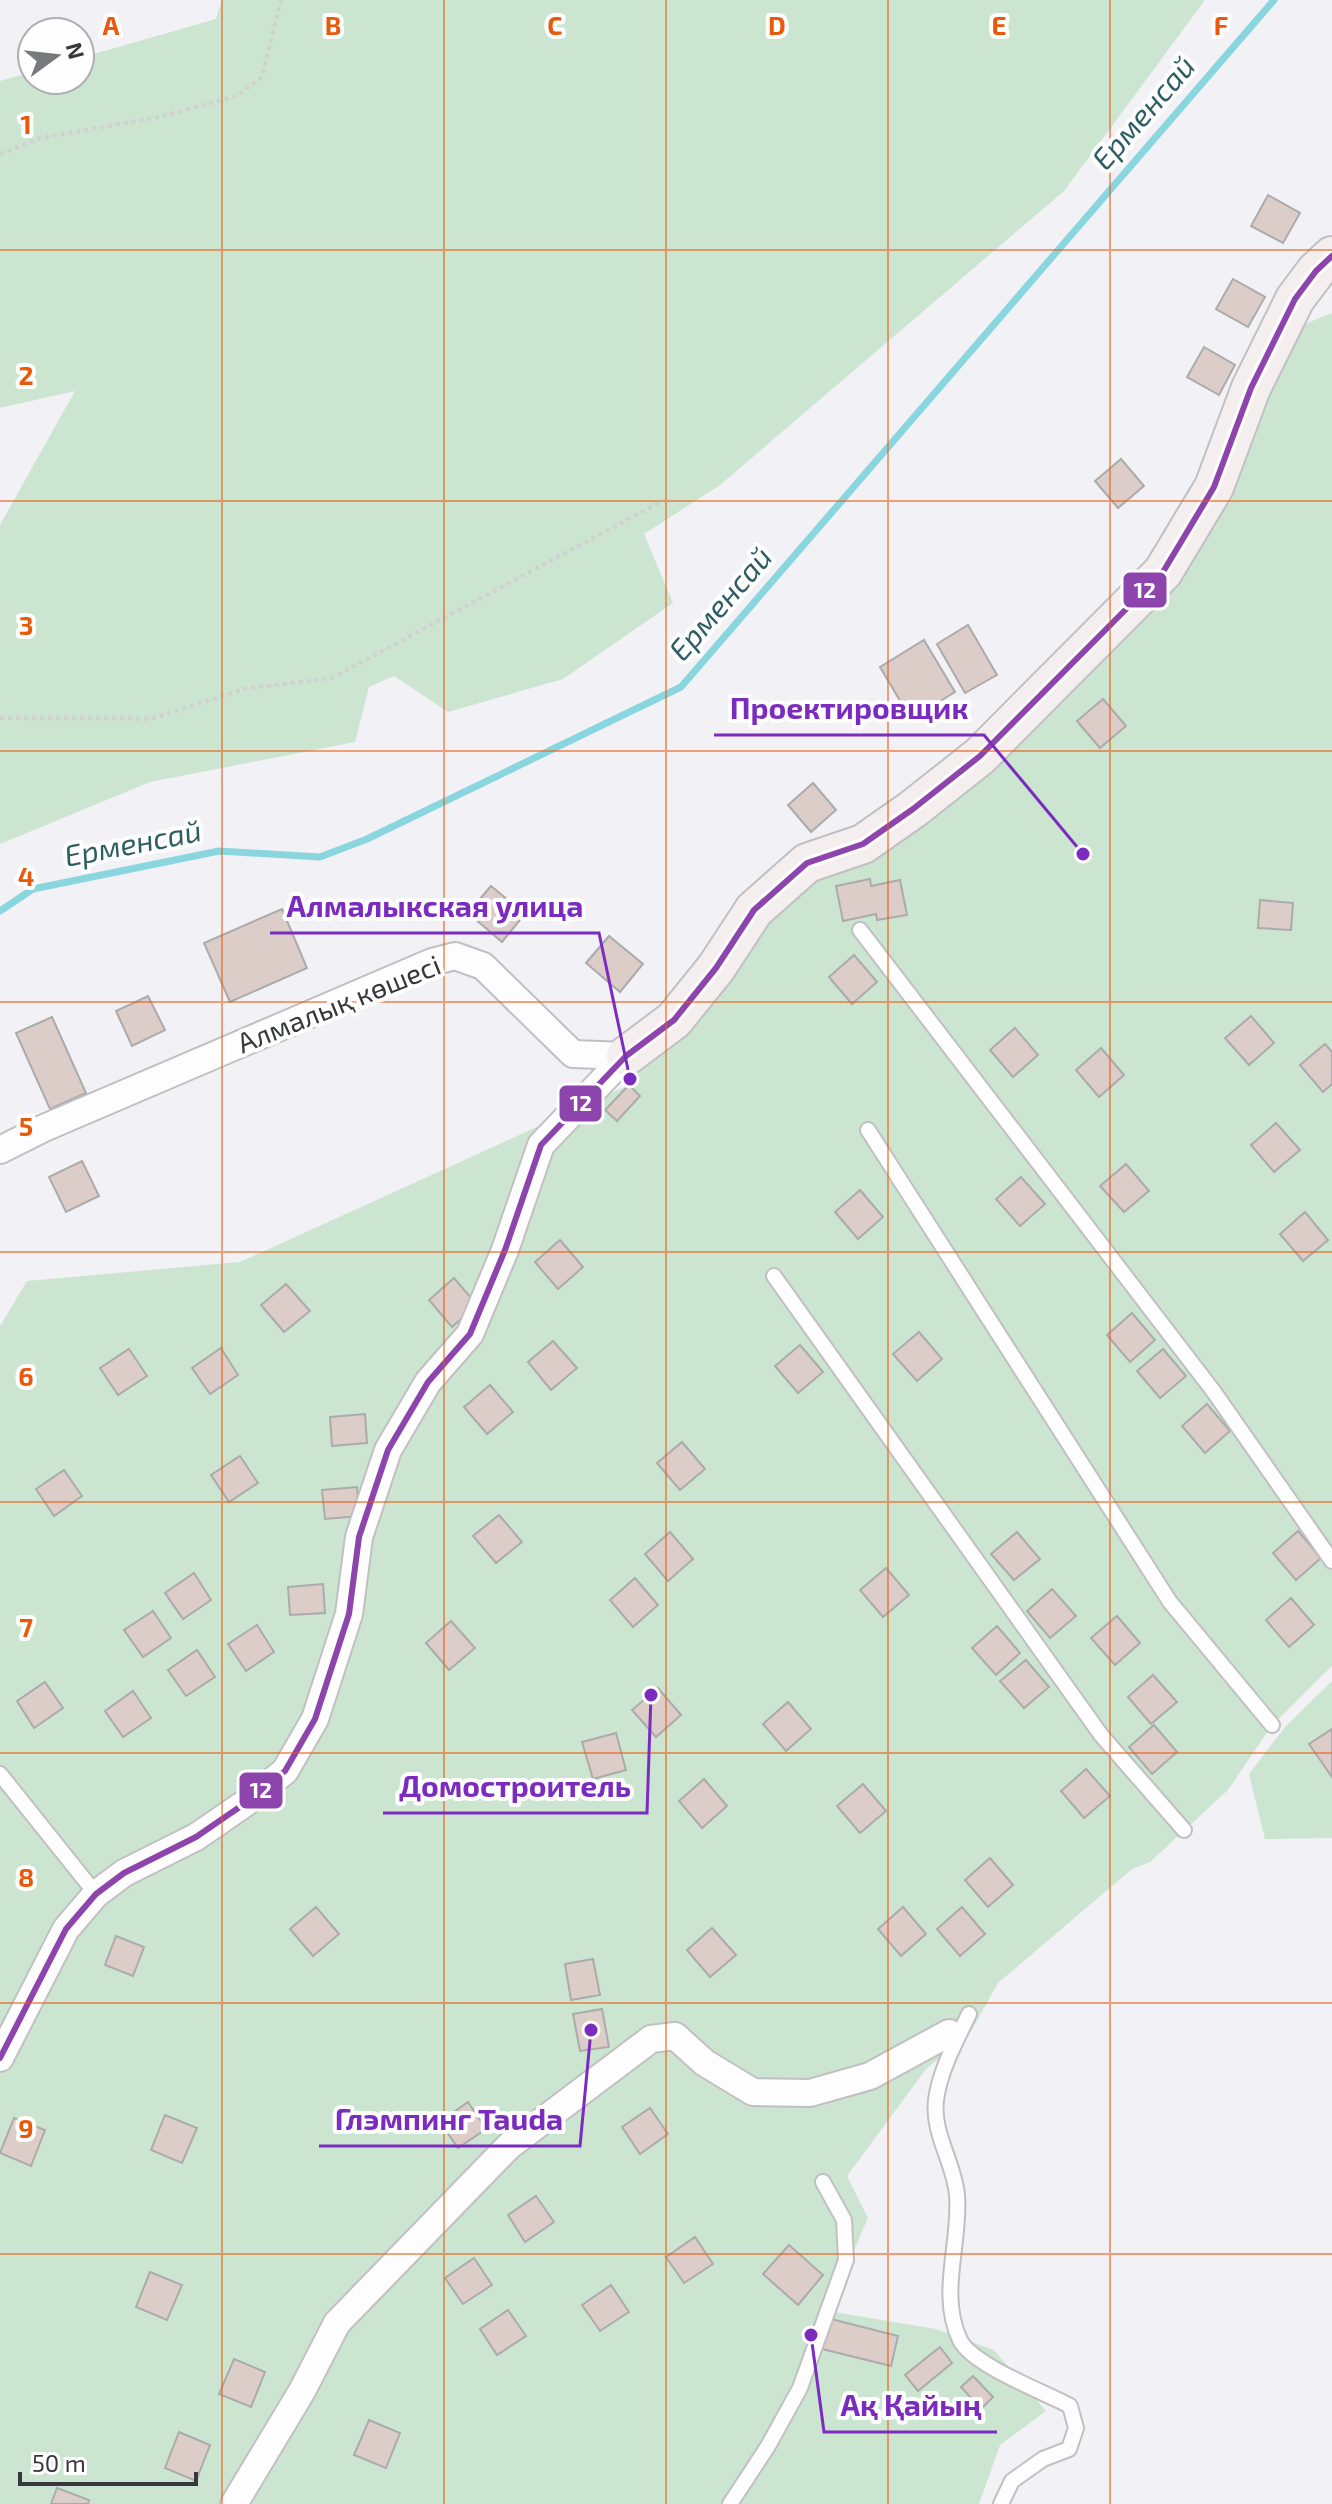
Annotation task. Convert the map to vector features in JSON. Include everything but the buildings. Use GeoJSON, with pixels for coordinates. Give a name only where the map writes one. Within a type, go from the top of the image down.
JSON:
{"type":"FeatureCollection","features":[{"type":"Feature","properties":{"kind":"street"},"geometry":{"type":"LineString","coordinates":[[0,2058],[66,1929],[96,1894],[124,1873],[196,1837],[285,1771],[315,1719],[349,1614],[359,1537],[388,1450],[428,1382],[470,1334],[505,1250],[541,1145],[626,1056],[674,1020],[716,968],[754,910],[807,863],[863,844],[980,756],[1163,572],[1214,487],[1251,388],[1295,299],[1332,256]]}},
{"type":"Feature","properties":{"kind":"street","name":"Алмалық көшесі"},"geometry":{"type":"LineString","coordinates":[[0,1150],[44,1128],[432,962],[455,956],[483,966],[573,1054],[626,1056]]}},
{"type":"Feature","properties":{"kind":"street"},"geometry":{"type":"LineString","coordinates":[[234,2504],[302,2391],[337,2323],[509,2146],[651,2039],[675,2036],[705,2063],[753,2092],[810,2093],[870,2076],[949,2033]]}},
{"type":"Feature","properties":{"kind":"lane"},"geometry":{"type":"LineString","coordinates":[[860,930],[1214,1392],[1332,1561]]}},
{"type":"Feature","properties":{"kind":"lane"},"geometry":{"type":"LineString","coordinates":[[868,1130],[1170,1602],[1272,1725]]}},
{"type":"Feature","properties":{"kind":"lane"},"geometry":{"type":"LineString","coordinates":[[774,1276],[1101,1735],[1184,1830]]}},
{"type":"Feature","properties":{"kind":"lane"},"geometry":{"type":"LineString","coordinates":[[0,1774],[96,1894]]}},
{"type":"Feature","properties":{"kind":"lane"},"geometry":{"type":"LineString","coordinates":[[969,2014],[936,2099],[938,2132],[957,2193],[951,2276],[952,2313],[961,2343],[980,2360],[1070,2406],[1076,2428],[1069,2449],[1043,2459],[1012,2481],[1001,2504]]}},
{"type":"Feature","properties":{"kind":"lane"},"geometry":{"type":"LineString","coordinates":[[730,2504],[768,2446],[800,2388],[846,2260],[844,2220],[823,2182]]}},
{"type":"Feature","properties":{"kind":"path"},"geometry":{"type":"LineString","coordinates":[[0,154],[40,138],[155,118],[237,96],[262,77],[281,0]]}},
{"type":"Feature","properties":{"kind":"path"},"geometry":{"type":"LineString","coordinates":[[0,718],[151,719],[244,689],[332,678],[662,501]]}},
{"type":"Feature","properties":{"kind":"green space"},"geometry":{"type":"Polygon","coordinates":[[[222,0],[1205,0],[1064,191],[720,485],[644,534],[673,603],[563,679],[448,712],[394,676],[369,687],[355,742],[150,782],[0,844],[0,525],[75,391],[0,408],[0,81],[16,76],[16,96],[96,96],[96,53],[216,19],[222,0]]]}},
{"type":"Feature","properties":{"kind":"green space"},"geometry":{"type":"Polygon","coordinates":[[[1332,313],[1332,1666],[1272,1725],[1228,1790],[1150,1862],[1132,1869],[998,1983],[970,2033],[926,2069],[847,2176],[868,2218],[828,2311],[936,2329],[994,2350],[1046,2411],[1000,2445],[979,2504],[0,2504],[0,1326],[27,1281],[240,1262],[629,1085],[754,910],[863,844],[1163,572],[1278,335],[1332,313]]]}},
{"type":"Feature","properties":{"kind":"green space"},"geometry":{"type":"Polygon","coordinates":[[[1332,1681],[1332,1838],[1265,1839],[1249,1774],[1285,1727],[1332,1681]]]}},
{"type":"Feature","properties":{"kind":"waterway","name":"Ерменсай"},"geometry":{"type":"LineString","coordinates":[[0,911],[33,889],[219,851],[320,857],[367,839],[681,687],[1274,0]]}},
{"type":"Feature","properties":{"kind":"transit line","name":"12"},"geometry":{"type":"LineString","coordinates":[[0,2058],[66,1929],[96,1894],[124,1873],[196,1837],[285,1771],[315,1719],[349,1614],[359,1537],[388,1450],[428,1382],[470,1334],[505,1250],[541,1145],[626,1056],[674,1020],[716,968],[754,910],[807,863],[863,844],[980,756],[1163,572],[1214,487],[1251,388],[1295,299],[1332,256]]}},
{"type":"Feature","properties":{"kind":"place","name":"Проектировщик"},"geometry":{"type":"Point","coordinates":[1083,854]}},
{"type":"Feature","properties":{"kind":"place","name":"Алмалыкская улица"},"geometry":{"type":"Point","coordinates":[630,1079]}},
{"type":"Feature","properties":{"kind":"place","name":"Домостроитель"},"geometry":{"type":"Point","coordinates":[651,1695]}},
{"type":"Feature","properties":{"kind":"place","name":"Глэмпинг Tauda"},"geometry":{"type":"Point","coordinates":[591,2030]}},
{"type":"Feature","properties":{"kind":"place","name":"Ақ Қайың"},"geometry":{"type":"Point","coordinates":[811,2335]}}]}
